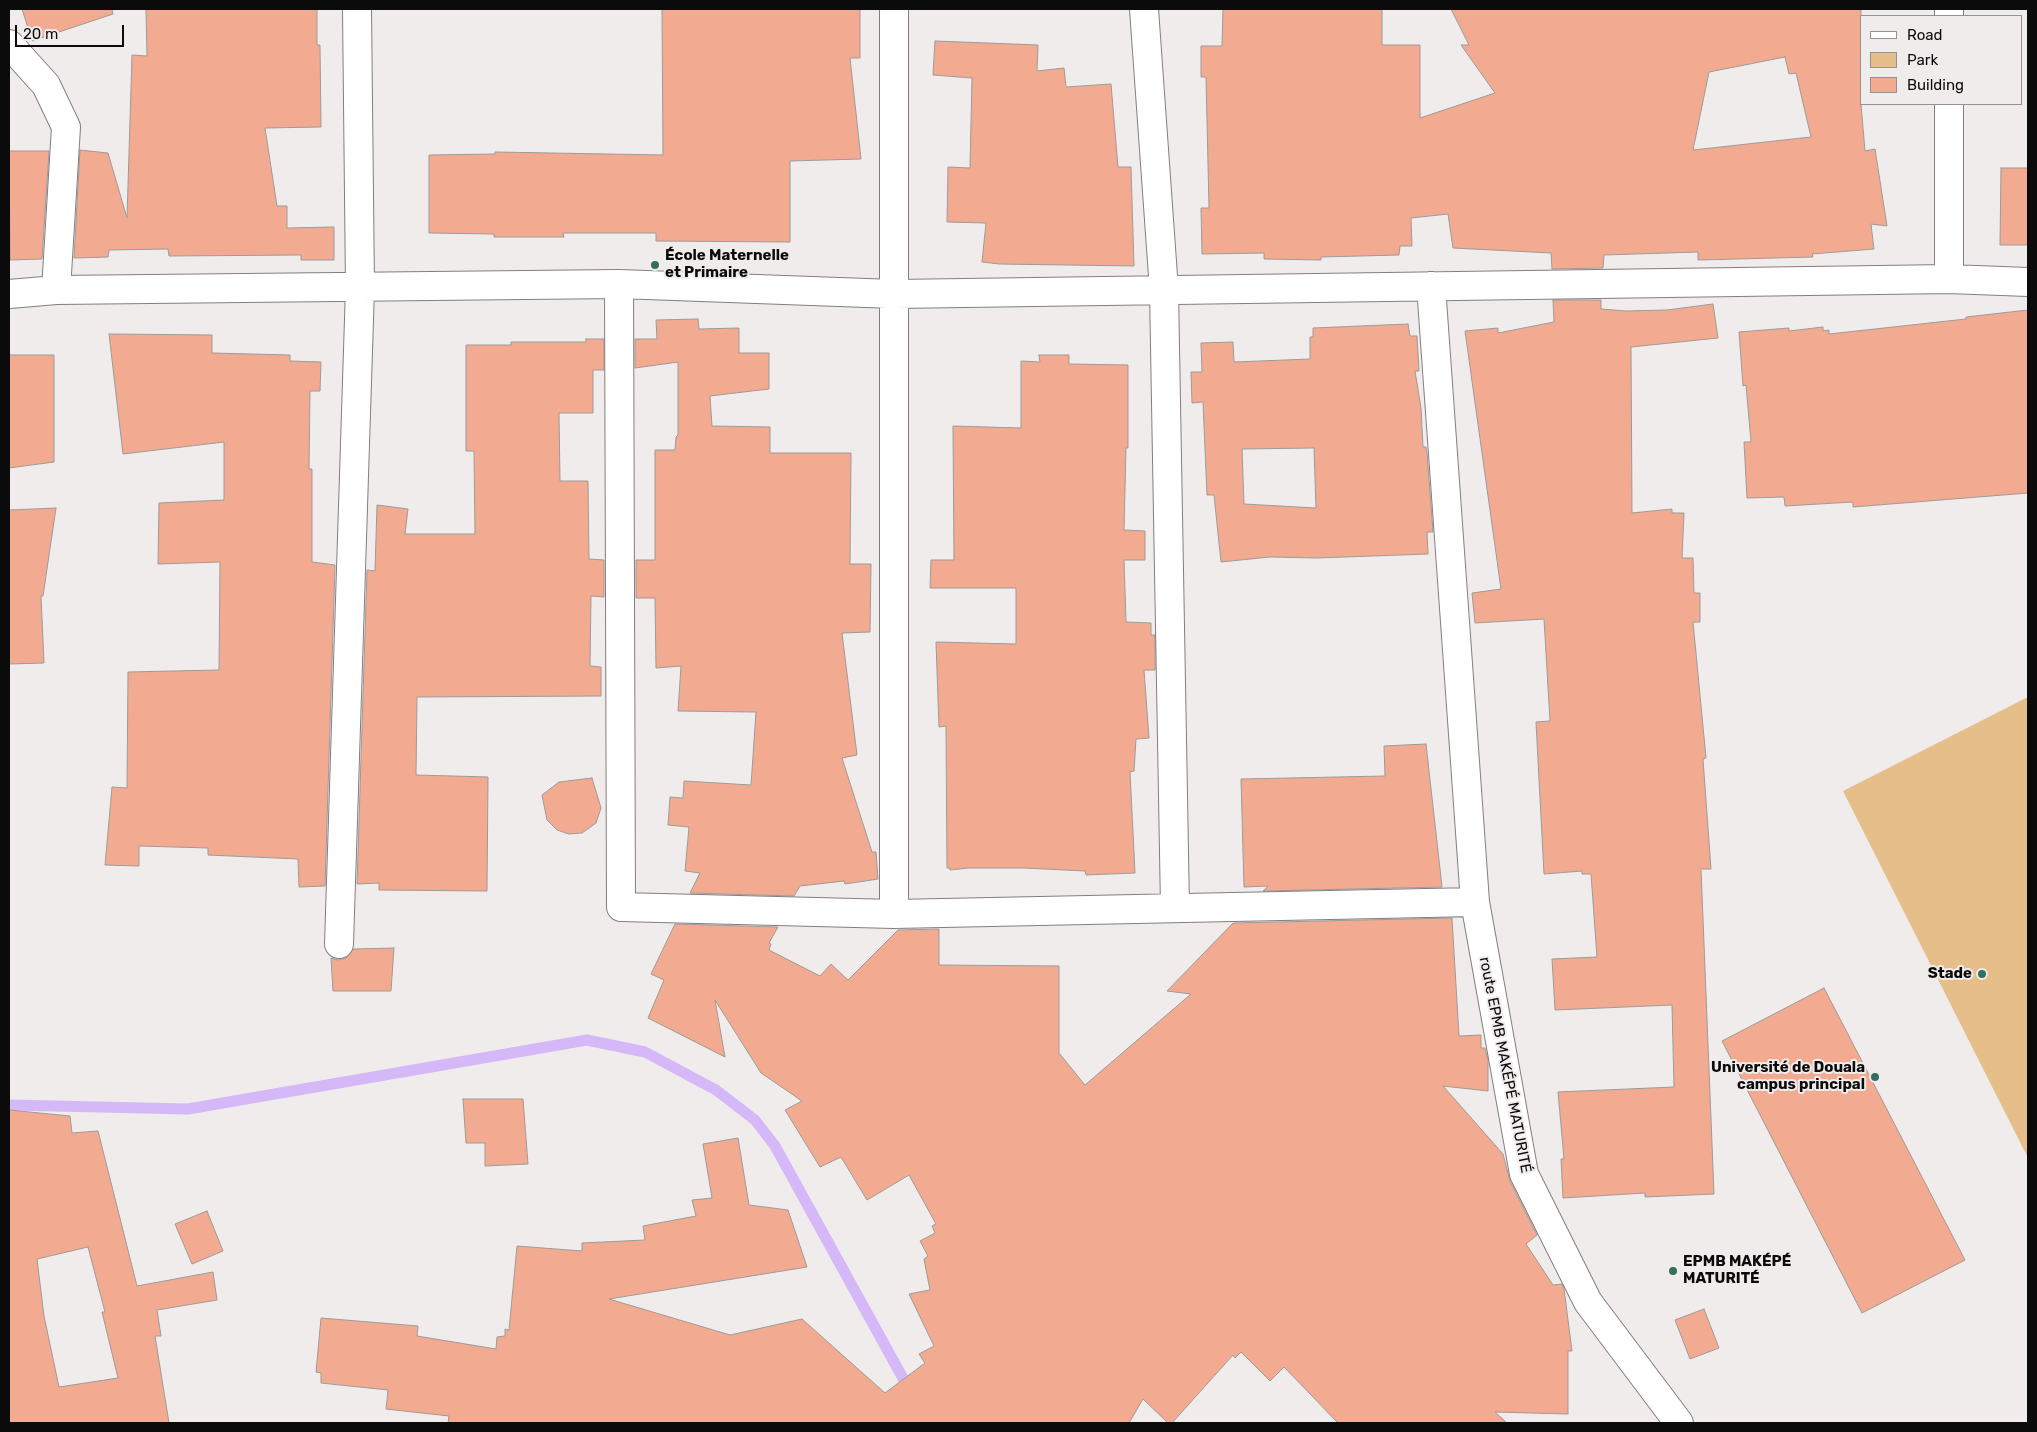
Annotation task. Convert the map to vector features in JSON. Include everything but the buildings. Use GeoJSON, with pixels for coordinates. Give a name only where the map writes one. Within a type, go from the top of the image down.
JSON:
{"type":"FeatureCollection","features":[{"type":"Feature","properties":{"kind":"street"},"geometry":{"type":"LineString","coordinates":[[339,944],[360,288],[357,9]]}},
{"type":"Feature","properties":{"kind":"street"},"geometry":{"type":"LineString","coordinates":[[894,9],[894,914]]}},
{"type":"Feature","properties":{"kind":"street"},"geometry":{"type":"LineString","coordinates":[[1144,9],[1164,290],[1176,908]]}},
{"type":"Feature","properties":{"kind":"street"},"geometry":{"type":"LineString","coordinates":[[9,44],[46,84],[66,127],[56,290]]}},
{"type":"Feature","properties":{"kind":"street"},"geometry":{"type":"LineString","coordinates":[[1949,105],[1949,280]]}},
{"type":"Feature","properties":{"kind":"street"},"geometry":{"type":"LineString","coordinates":[[9,294],[56,290],[619,284],[894,294],[1949,280],[2028,282]]}},
{"type":"Feature","properties":{"kind":"street"},"geometry":{"type":"LineString","coordinates":[[619,284],[621,907],[894,914],[1475,902]]}},
{"type":"Feature","properties":{"kind":"street","name":"route EPMB MAKÉPÉ MATURITÉ"},"geometry":{"type":"LineString","coordinates":[[1431,286],[1475,902],[1524,1174],[1588,1302],[1679,1423]]}},
{"type":"Feature","properties":{"kind":"green space","name":"Stade"},"geometry":{"type":"Polygon","coordinates":[[[2028,697],[2028,1158],[1843,791],[2028,697]]]}},
{"type":"Feature","properties":{"kind":"waterway"},"geometry":{"type":"LineString","coordinates":[[9,1105],[188,1109],[587,1040],[645,1052],[716,1090],[755,1120],[775,1146],[910,1391]]}},
{"type":"Feature","properties":{"kind":"place","name":"École Maternelle et Primaire"},"geometry":{"type":"Point","coordinates":[655,265]}},
{"type":"Feature","properties":{"kind":"place","name":"Stade"},"geometry":{"type":"Point","coordinates":[1982,974]}},
{"type":"Feature","properties":{"kind":"place","name":"Université de Douala campus principal"},"geometry":{"type":"Point","coordinates":[1875,1077]}},
{"type":"Feature","properties":{"kind":"place","name":"EPMB MAKÉPÉ MATURITÉ"},"geometry":{"type":"Point","coordinates":[1673,1271]}}]}
